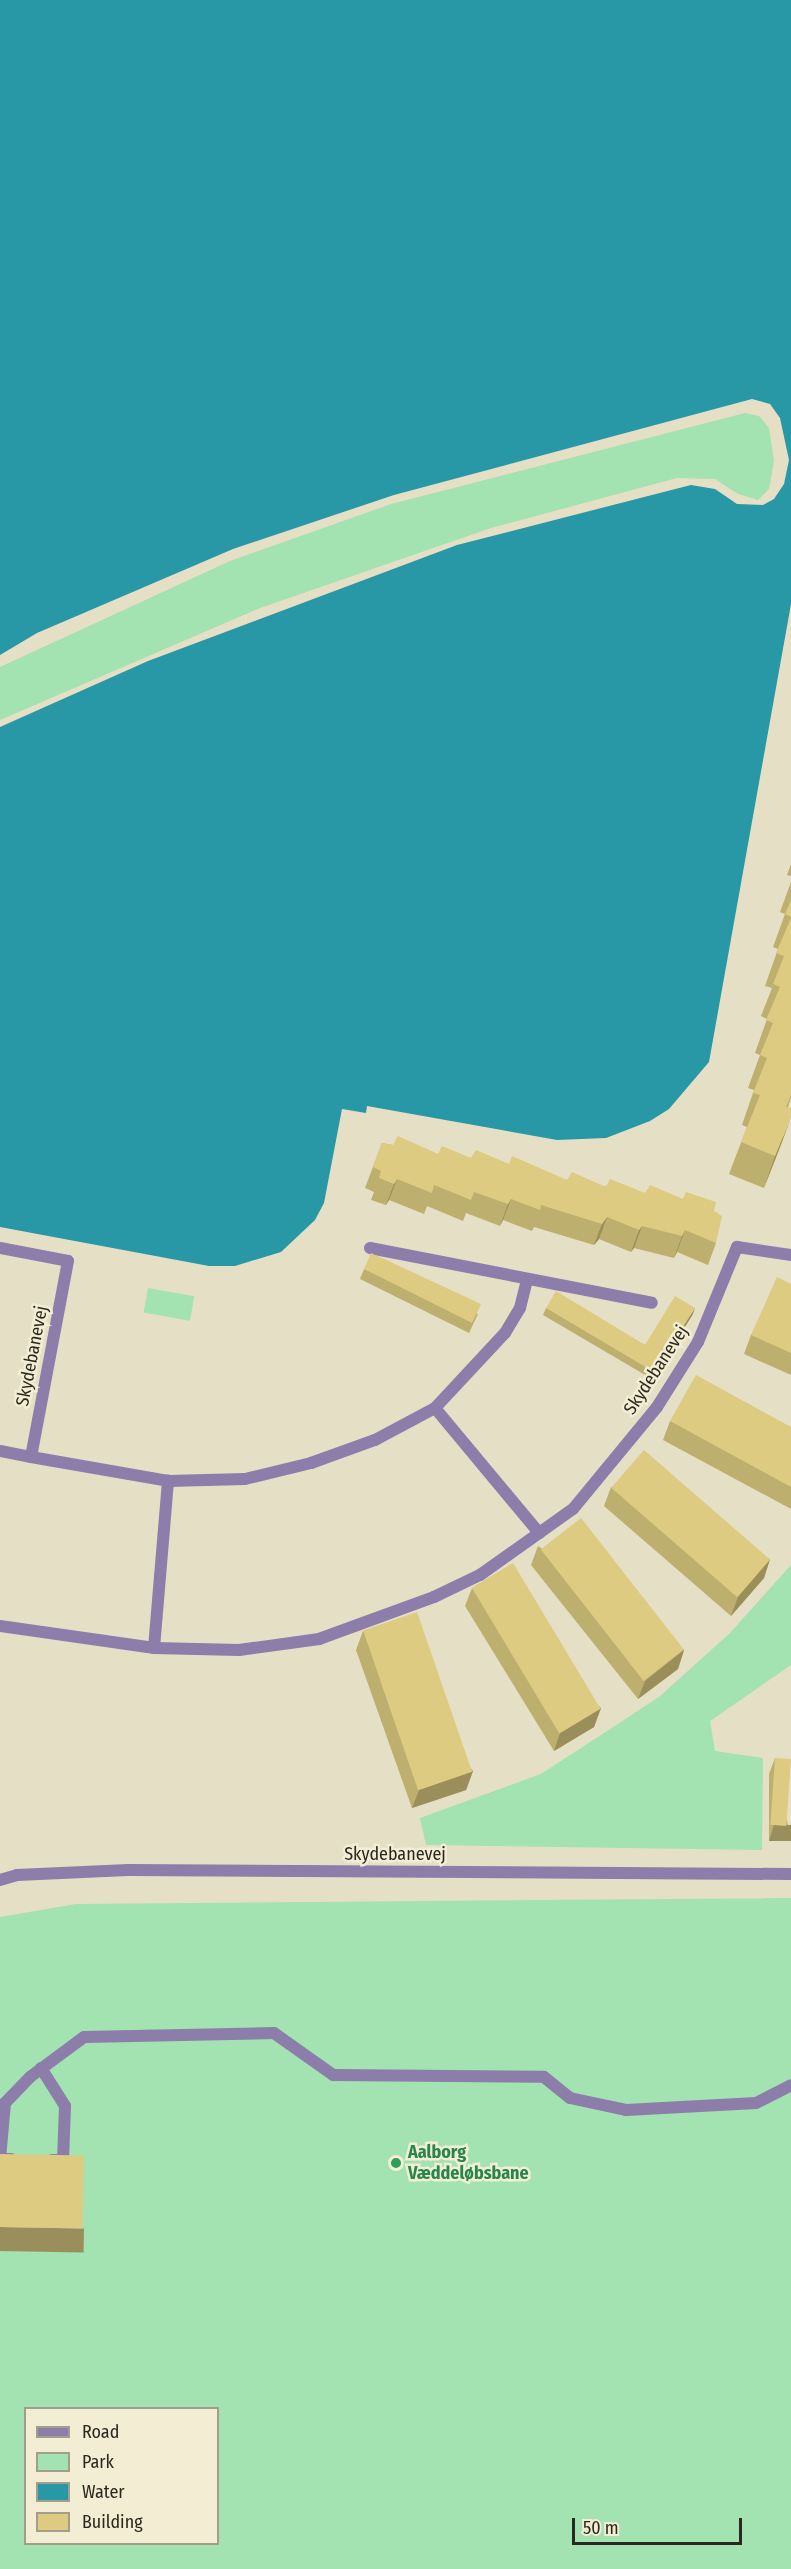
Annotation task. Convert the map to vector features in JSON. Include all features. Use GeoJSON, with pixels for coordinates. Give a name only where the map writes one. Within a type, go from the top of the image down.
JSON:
{"type":"FeatureCollection","features":[{"type":"Feature","properties":{"kind":"street","name":"Skydebanevej"},"geometry":{"type":"LineString","coordinates":[[0,1626],[154,1648],[239,1650],[319,1639],[383,1617],[472,1579],[573,1509],[657,1407],[698,1342],[737,1247],[791,1255]]}},
{"type":"Feature","properties":{"kind":"street","name":"Skydebanevej"},"geometry":{"type":"LineString","coordinates":[[0,1248],[68,1261],[31,1457]]}},
{"type":"Feature","properties":{"kind":"street"},"geometry":{"type":"LineString","coordinates":[[370,1248],[652,1304]]}},
{"type":"Feature","properties":{"kind":"street"},"geometry":{"type":"LineString","coordinates":[[0,1451],[168,1481],[245,1479],[311,1463],[375,1440],[435,1408],[505,1333],[520,1308],[527,1280]]}},
{"type":"Feature","properties":{"kind":"street"},"geometry":{"type":"LineString","coordinates":[[435,1408],[539,1533]]}},
{"type":"Feature","properties":{"kind":"street"},"geometry":{"type":"LineString","coordinates":[[154,1648],[168,1481]]}},
{"type":"Feature","properties":{"kind":"street","name":"Skydebanevej"},"geometry":{"type":"LineString","coordinates":[[0,1880],[128,1870],[791,1874]]}},
{"type":"Feature","properties":{"kind":"street"},"geometry":{"type":"LineString","coordinates":[[21,2160],[0,2159],[5,2103],[41,2068],[84,2037],[274,2033],[333,2075],[544,2077],[570,2098],[626,2110],[756,2103],[791,2085]]}},
{"type":"Feature","properties":{"kind":"street"},"geometry":{"type":"LineString","coordinates":[[41,2068],[65,2106],[63,2160],[42,2160]]}},
{"type":"Feature","properties":{"kind":"green space"},"geometry":{"type":"Polygon","coordinates":[[[745,413],[759,416],[769,428],[774,461],[769,489],[758,500],[738,494],[715,479],[677,478],[491,528],[260,608],[0,720],[0,667],[230,561],[391,504],[745,413]]]}},
{"type":"Feature","properties":{"kind":"green space"},"geometry":{"type":"Polygon","coordinates":[[[148,1288],[194,1296],[190,1321],[144,1313],[148,1288]]]}},
{"type":"Feature","properties":{"kind":"green space"},"geometry":{"type":"Polygon","coordinates":[[[791,1565],[791,1665],[710,1721],[715,1751],[763,1758],[762,1850],[426,1845],[420,1818],[541,1774],[659,1697],[730,1633],[791,1565]]]}},
{"type":"Feature","properties":{"kind":"green space","name":"Aalborg Væddeløbsbane"},"geometry":{"type":"Polygon","coordinates":[[[791,1898],[791,2569],[0,2569],[0,1917],[76,1904],[791,1898]]]}},
{"type":"Feature","properties":{"kind":"water"},"geometry":{"type":"Polygon","coordinates":[[[0,0],[791,0],[791,604],[709,1062],[669,1109],[650,1121],[606,1138],[557,1140],[367,1106],[366,1113],[342,1109],[324,1203],[315,1220],[281,1252],[235,1266],[209,1266],[0,1227],[0,727],[148,661],[457,545],[691,485],[715,489],[737,504],[763,505],[774,499],[784,484],[789,460],[780,418],[770,404],[752,399],[394,495],[233,549],[37,633],[0,655],[0,0]]]}},
{"type":"Feature","properties":{"kind":"building"},"geometry":{"type":"Polygon","coordinates":[[[791,900],[791,917],[785,914],[791,900]]]}},
{"type":"Feature","properties":{"kind":"building"},"geometry":{"type":"Polygon","coordinates":[[[791,918],[791,1095],[786,1107],[791,1108],[791,1117],[775,1156],[741,1142],[760,1095],[753,1093],[767,1058],[760,1055],[773,1023],[766,1020],[780,987],[773,984],[784,956],[776,953],[791,918]]]}},
{"type":"Feature","properties":{"kind":"building"},"geometry":{"type":"Polygon","coordinates":[[[398,1136],[438,1154],[442,1146],[471,1158],[476,1150],[509,1164],[512,1156],[567,1180],[572,1172],[606,1187],[610,1179],[645,1193],[650,1185],[683,1199],[686,1192],[716,1202],[714,1211],[722,1216],[716,1243],[685,1230],[682,1236],[642,1226],[639,1230],[607,1217],[602,1224],[541,1205],[540,1210],[511,1199],[508,1204],[474,1192],[471,1200],[434,1185],[432,1193],[397,1179],[394,1184],[379,1178],[381,1171],[373,1167],[382,1143],[393,1145],[398,1136]]]}},
{"type":"Feature","properties":{"kind":"building"},"geometry":{"type":"Polygon","coordinates":[[[371,1253],[481,1304],[472,1323],[364,1269],[371,1253]]]}},
{"type":"Feature","properties":{"kind":"building"},"geometry":{"type":"Polygon","coordinates":[[[777,1277],[791,1284],[791,1353],[751,1335],[777,1277]]]}},
{"type":"Feature","properties":{"kind":"building"},"geometry":{"type":"Polygon","coordinates":[[[556,1291],[645,1345],[675,1296],[695,1308],[654,1372],[546,1308],[556,1291]]]}},
{"type":"Feature","properties":{"kind":"building"},"geometry":{"type":"Polygon","coordinates":[[[696,1375],[791,1427],[791,1487],[670,1421],[696,1375]]]}},
{"type":"Feature","properties":{"kind":"building"},"geometry":{"type":"Polygon","coordinates":[[[644,1450],[770,1560],[737,1597],[611,1488],[644,1450]]]}},
{"type":"Feature","properties":{"kind":"building"},"geometry":{"type":"Polygon","coordinates":[[[581,1518],[684,1650],[644,1681],[541,1549],[581,1518]]]}},
{"type":"Feature","properties":{"kind":"building"},"geometry":{"type":"Polygon","coordinates":[[[513,1563],[601,1709],[559,1733],[472,1588],[513,1563]]]}},
{"type":"Feature","properties":{"kind":"building"},"geometry":{"type":"Polygon","coordinates":[[[417,1612],[472,1772],[418,1790],[363,1631],[417,1612]]]}},
{"type":"Feature","properties":{"kind":"building"},"geometry":{"type":"Polygon","coordinates":[[[775,1758],[791,1759],[786,1826],[770,1825],[775,1758]]]}},
{"type":"Feature","properties":{"kind":"building"},"geometry":{"type":"Polygon","coordinates":[[[0,2154],[84,2155],[83,2228],[0,2227],[0,2154]]]}},
{"type":"Feature","properties":{"kind":"place","name":"Aalborg Væddeløbsbane"},"geometry":{"type":"Point","coordinates":[396,2163]}}]}
